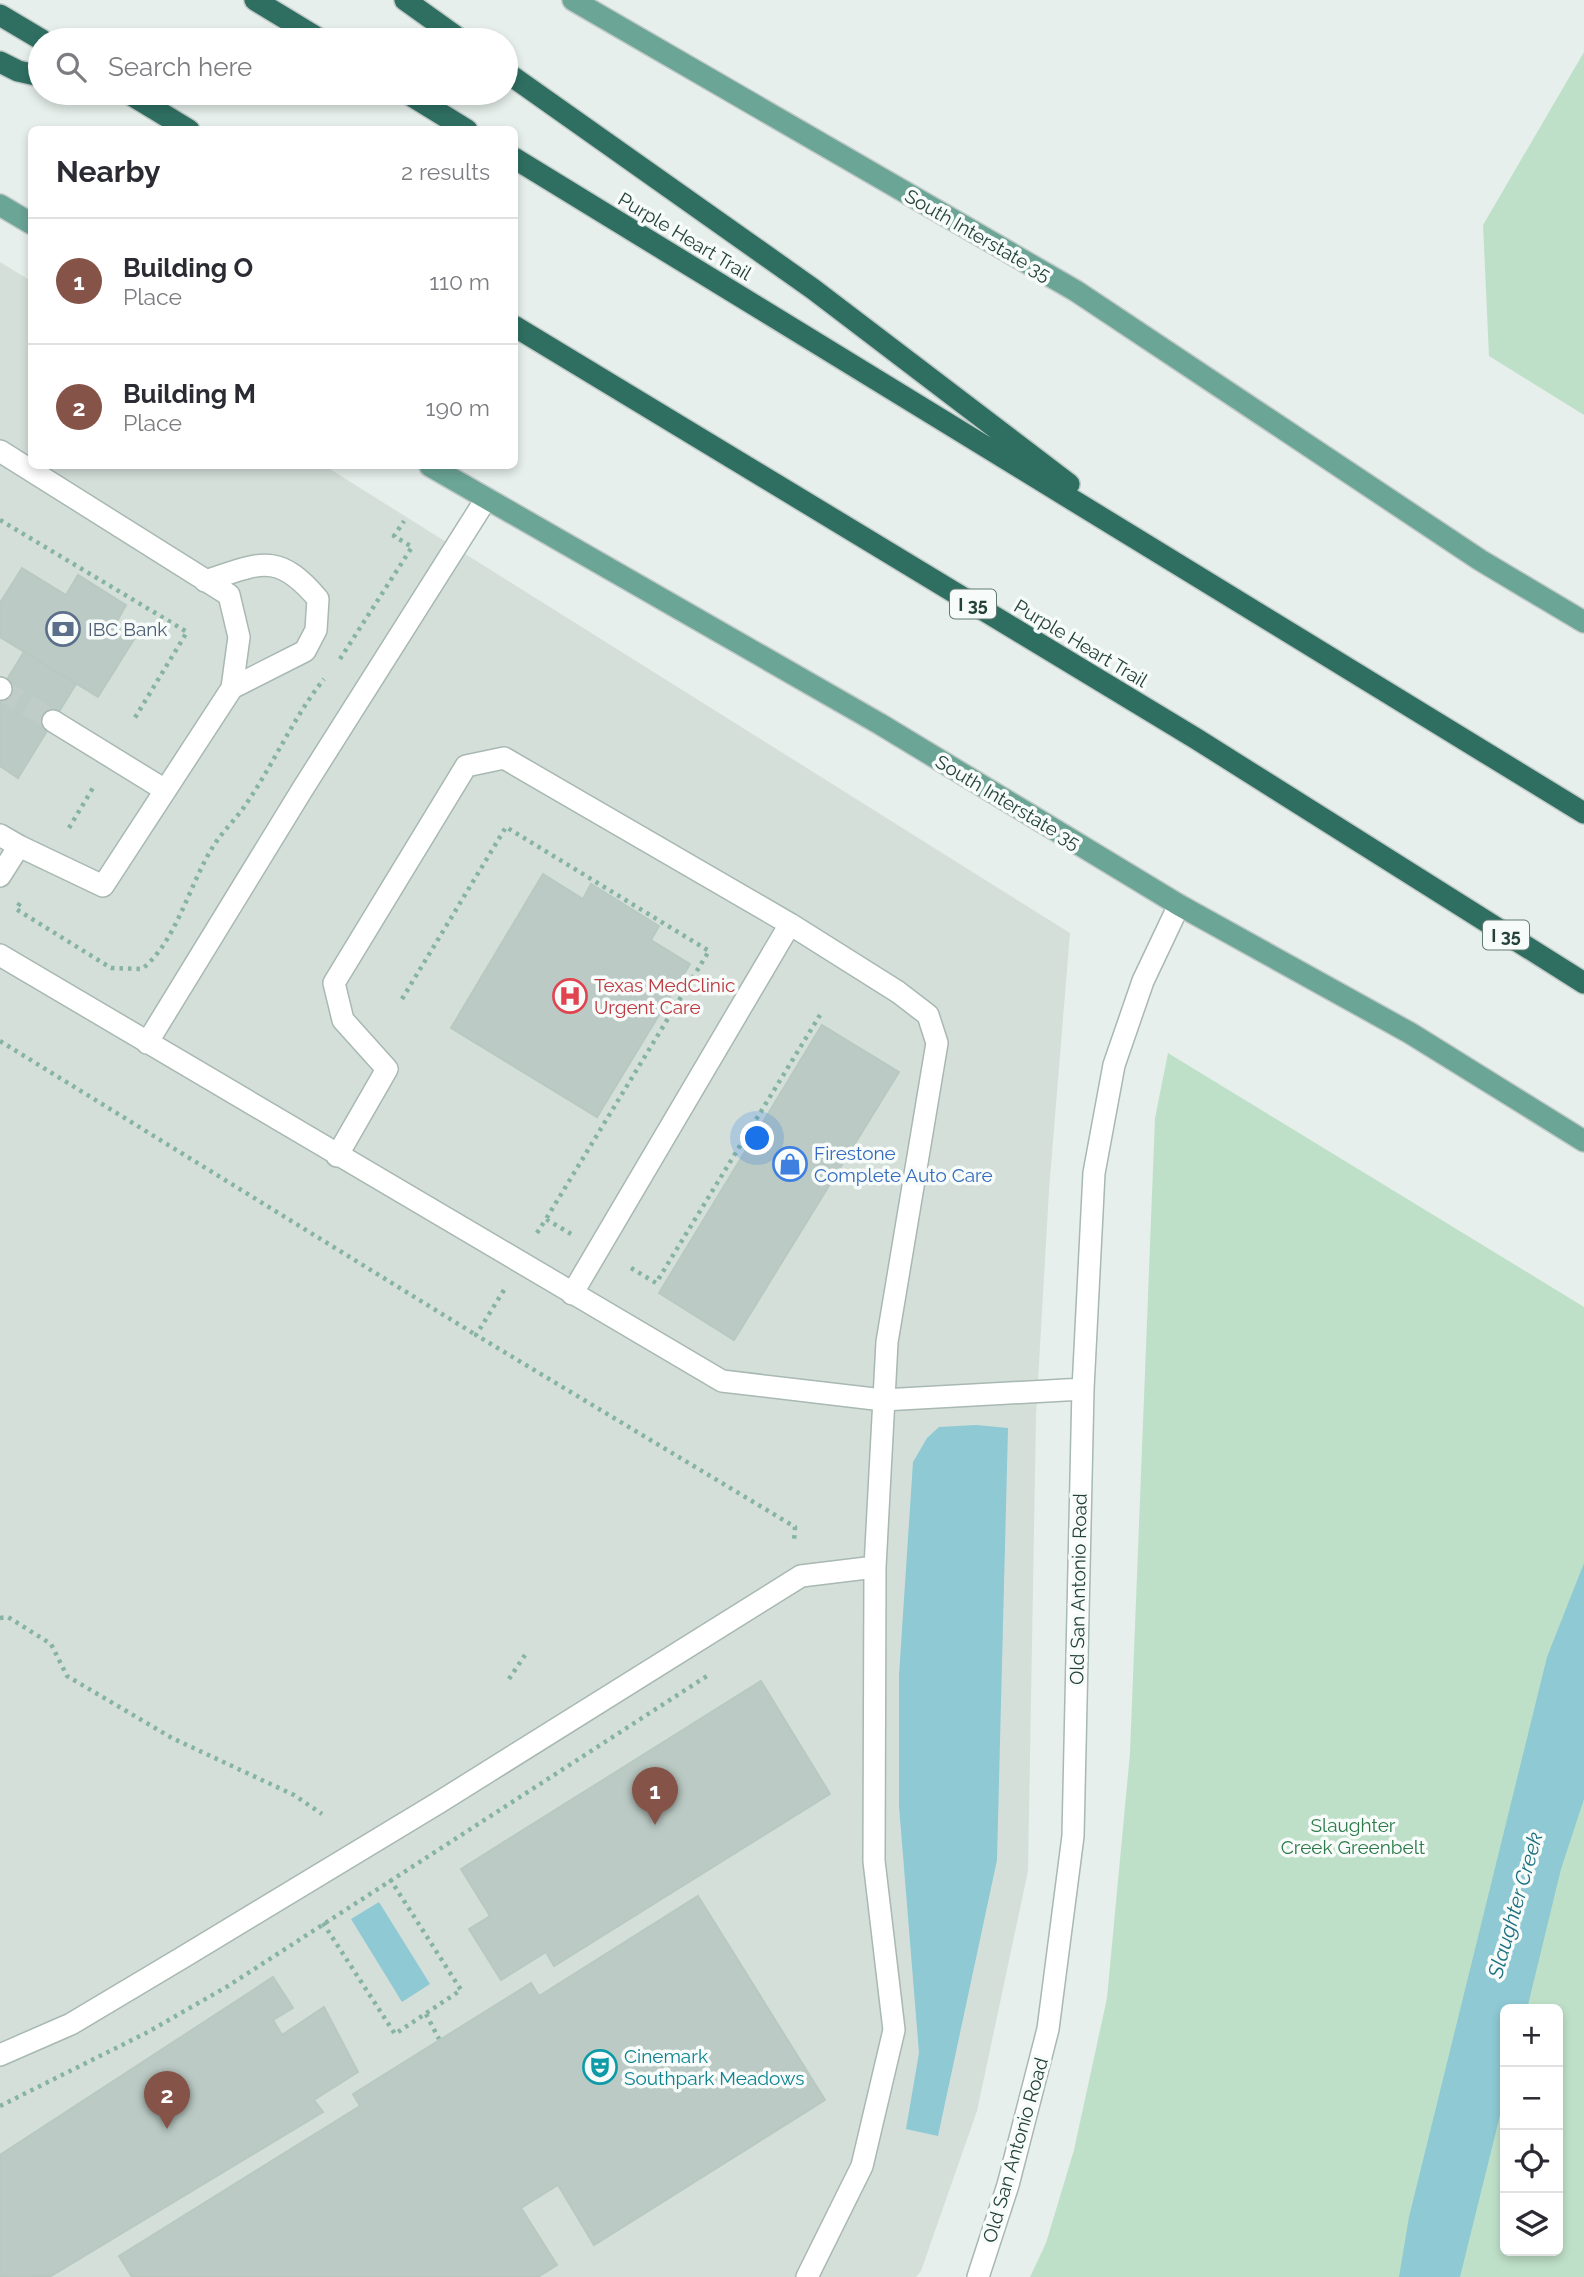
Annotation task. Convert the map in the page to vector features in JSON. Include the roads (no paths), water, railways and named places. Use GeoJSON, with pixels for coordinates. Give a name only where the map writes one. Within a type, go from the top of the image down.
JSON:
{"type":"FeatureCollection","features":[{"type":"Feature","properties":{"kind":"highway"},"geometry":{"type":"LineString","coordinates":[[256,0],[302,28]]}},
{"type":"Feature","properties":{"kind":"highway"},"geometry":{"type":"LineString","coordinates":[[405,0],[444,28]]}},
{"type":"Feature","properties":{"kind":"highway"},"geometry":{"type":"LineString","coordinates":[[0,15],[28,32]]}},
{"type":"Feature","properties":{"kind":"highway"},"geometry":{"type":"LineString","coordinates":[[0,62],[28,73]]}},
{"type":"Feature","properties":{"kind":"highway"},"geometry":{"type":"LineString","coordinates":[[518,80],[813,289],[1160,553]]}},
{"type":"Feature","properties":{"kind":"highway"},"geometry":{"type":"LineString","coordinates":[[149,105],[183,126]]}},
{"type":"Feature","properties":{"kind":"highway"},"geometry":{"type":"LineString","coordinates":[[426,105],[461,126]]}},
{"type":"Feature","properties":{"kind":"highway","name":"Purple Heart Trail"},"geometry":{"type":"LineString","coordinates":[[518,160],[1584,813]]}},
{"type":"Feature","properties":{"kind":"highway","name":"Purple Heart Trail"},"geometry":{"type":"LineString","coordinates":[[518,328],[1195,738],[1428,888],[1584,983]]}},
{"type":"Feature","properties":{"kind":"main road","name":"South Interstate 35"},"geometry":{"type":"LineString","coordinates":[[573,0],[1076,291],[1480,560],[1584,622]]}},
{"type":"Feature","properties":{"kind":"main road"},"geometry":{"type":"LineString","coordinates":[[0,205],[28,222]]}},
{"type":"Feature","properties":{"kind":"main road","name":"South Interstate 35"},"geometry":{"type":"LineString","coordinates":[[435,469],[880,724],[1179,905],[1410,1033],[1584,1140]]}},
{"type":"Feature","properties":{"kind":"street"},"geometry":{"type":"LineString","coordinates":[[0,451],[28,469]]}},
{"type":"Feature","properties":{"kind":"street"},"geometry":{"type":"LineString","coordinates":[[0,835],[103,886],[232,688],[239,637],[229,595],[28,469]]}},
{"type":"Feature","properties":{"kind":"street"},"geometry":{"type":"LineString","coordinates":[[147,1043],[302,790],[486,499]]}},
{"type":"Feature","properties":{"kind":"street"},"geometry":{"type":"LineString","coordinates":[[205,581],[257,565],[282,566],[299,576],[318,599],[316,630],[305,652],[232,688]]}},
{"type":"Feature","properties":{"kind":"street"},"geometry":{"type":"LineString","coordinates":[[53,721],[166,790]]}},
{"type":"Feature","properties":{"kind":"street"},"geometry":{"type":"LineString","coordinates":[[337,1156],[387,1069],[343,1020],[334,983],[466,766],[504,758],[790,924],[898,992],[928,1015],[937,1043],[887,1342],[875,1567],[874,1861],[894,2030],[862,2166],[807,2277]]}},
{"type":"Feature","properties":{"kind":"street"},"geometry":{"type":"LineString","coordinates":[[0,876],[19,846]]}},
{"type":"Feature","properties":{"kind":"street","name":"Old San Antonio Road"},"geometry":{"type":"LineString","coordinates":[[978,2277],[1008,2185],[1048,2029],[1073,1836],[1083,1389],[1094,1173],[1114,1065],[1143,981],[1179,905]]}},
{"type":"Feature","properties":{"kind":"street"},"geometry":{"type":"LineString","coordinates":[[572,1294],[790,924]]}},
{"type":"Feature","properties":{"kind":"street"},"geometry":{"type":"LineString","coordinates":[[0,955],[722,1381],[883,1401],[1083,1389]]}},
{"type":"Feature","properties":{"kind":"street"},"geometry":{"type":"LineString","coordinates":[[0,2055],[71,2024],[185,1956],[438,1803],[801,1576],[875,1567]]}},
{"type":"Feature","properties":{"kind":"water"},"geometry":{"type":"Polygon","coordinates":[[[976,1425],[1008,1428],[997,1860],[938,2136],[906,2129],[919,2053],[899,1806],[899,1675],[913,1462],[927,1438],[939,1427],[976,1425]]]}},
{"type":"Feature","properties":{"kind":"water","name":"Slaughter Creek"},"geometry":{"type":"Polygon","coordinates":[[[1584,1563],[1584,1799],[1561,1869],[1528,2004],[1500,2004],[1500,2115],[1460,2277],[1399,2277],[1409,2217],[1547,1657],[1584,1563]]]}},
{"type":"Feature","properties":{"kind":"water"},"geometry":{"type":"Polygon","coordinates":[[[379,1902],[430,1984],[402,2002],[351,1919],[379,1902]]]}},
{"type":"Feature","properties":{"kind":"tunnel"},"geometry":{"type":"LineString","coordinates":[[1,689],[53,721]]}},
{"type":"Feature","properties":{"kind":"place","name":"IBC Bank"},"geometry":{"type":"Point","coordinates":[63,629]}},
{"type":"Feature","properties":{"kind":"place","name":"Texas MedClinic Urgent Care"},"geometry":{"type":"Point","coordinates":[570,996]}},
{"type":"Feature","properties":{"kind":"place","name":"Firestone Complete Auto Care"},"geometry":{"type":"Point","coordinates":[790,1164]}},
{"type":"Feature","properties":{"kind":"place","name":"Building O"},"geometry":{"type":"Point","coordinates":[655,1825]}},
{"type":"Feature","properties":{"kind":"place","name":"Cinemark Southpark Meadows"},"geometry":{"type":"Point","coordinates":[600,2067]}},
{"type":"Feature","properties":{"kind":"place","name":"Building M"},"geometry":{"type":"Point","coordinates":[167,2129]}},
{"type":"Feature","properties":{"kind":"park label","name":"Slaughter Creek Greenbelt"},"geometry":{"type":"Point","coordinates":[1353,1836]}}]}
